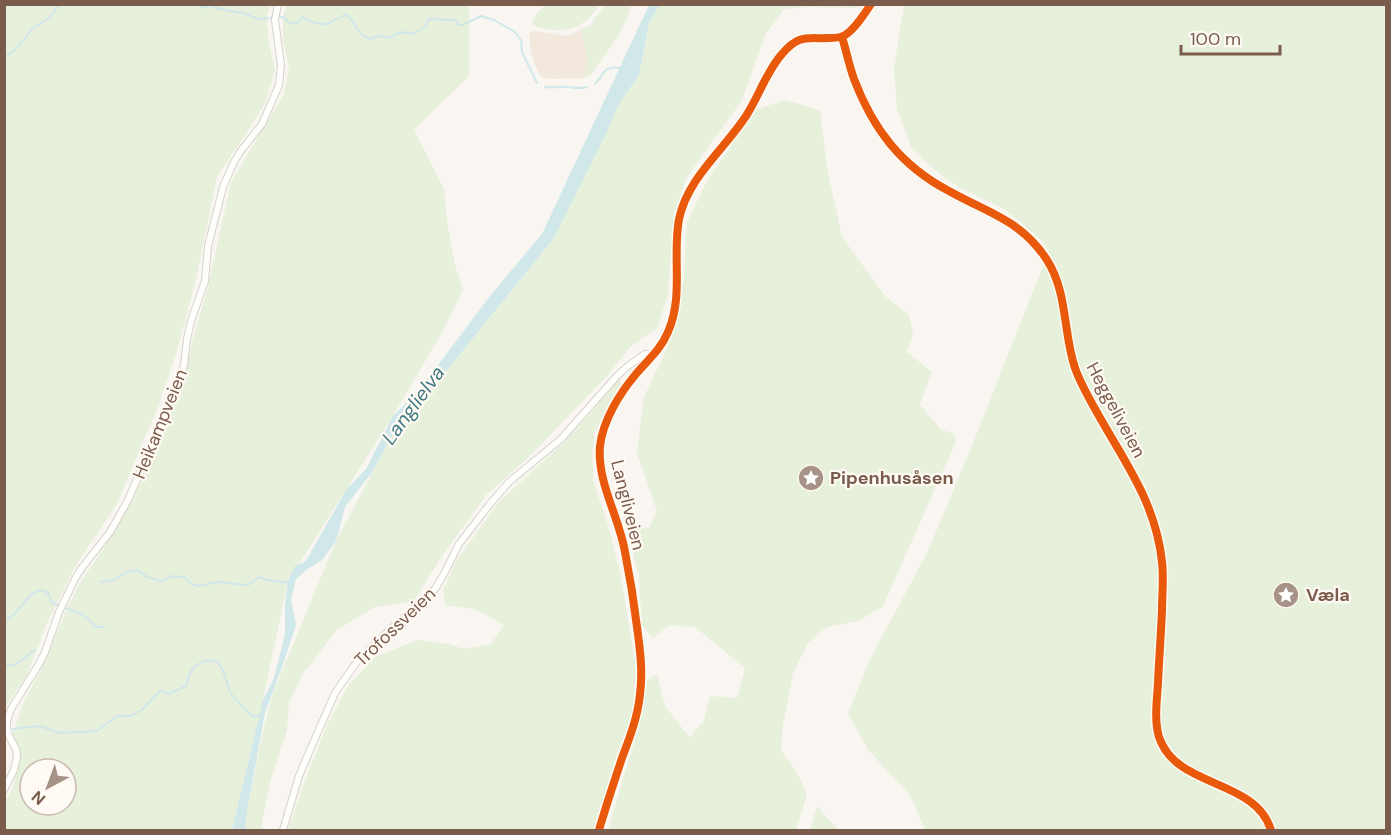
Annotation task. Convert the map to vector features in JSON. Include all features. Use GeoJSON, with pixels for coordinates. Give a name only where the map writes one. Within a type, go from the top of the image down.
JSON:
{"type":"FeatureCollection","features":[{"type":"Feature","properties":{"kind":"street","name":"Heikampveien"},"geometry":{"type":"LineString","coordinates":[[4,790],[14,770],[17,757],[7,729],[11,709],[45,652],[59,612],[76,577],[110,532],[127,502],[177,388],[184,365],[191,321],[205,281],[208,246],[223,187],[240,152],[262,124],[279,85],[282,65],[276,20],[278,4]]}},
{"type":"Feature","properties":{"kind":"street"},"geometry":{"type":"LineString","coordinates":[[842,36],[847,34],[872,4]]}},
{"type":"Feature","properties":{"kind":"street","name":"Langliveien"},"geometry":{"type":"LineString","coordinates":[[599,831],[631,733],[642,678],[631,580],[624,544],[602,474],[600,445],[604,429],[615,406],[635,375],[653,355],[667,334],[673,317],[677,286],[678,222],[684,202],[692,187],[745,117],[772,68],[789,46],[805,38],[842,36]]}},
{"type":"Feature","properties":{"kind":"street","name":"Heggeliveien"},"geometry":{"type":"LineString","coordinates":[[842,36],[848,62],[861,96],[889,142],[912,166],[930,180],[1007,220],[1027,235],[1050,266],[1059,288],[1071,352],[1080,381],[1145,496],[1157,534],[1163,577],[1157,706],[1158,731],[1163,747],[1180,764],[1251,803],[1263,815],[1271,831]]}},
{"type":"Feature","properties":{"kind":"street","name":"Trofossveien"},"geometry":{"type":"LineString","coordinates":[[283,831],[299,776],[310,750],[335,693],[356,663],[435,589],[459,544],[509,482],[561,439],[628,366],[645,354],[653,355]]}},
{"type":"Feature","properties":{"kind":"shaded area"},"geometry":{"type":"Polygon","coordinates":[[[581,29],[588,61],[585,78],[548,79],[542,77],[531,52],[529,34],[533,31],[569,36],[581,29]]]}},
{"type":"Feature","properties":{"kind":"green space"},"geometry":{"type":"Polygon","coordinates":[[[5,4],[271,5],[267,13],[268,38],[275,70],[265,104],[217,177],[195,284],[175,357],[157,409],[117,504],[76,565],[46,625],[27,676],[8,702],[5,710],[5,4]]]}},
{"type":"Feature","properties":{"kind":"green space"},"geometry":{"type":"Polygon","coordinates":[[[287,5],[469,5],[469,76],[414,130],[444,189],[455,265],[463,290],[444,329],[393,416],[288,581],[232,830],[5,830],[4,804],[13,788],[18,759],[11,738],[24,702],[44,663],[66,611],[80,583],[134,497],[182,386],[208,287],[231,182],[284,94],[289,69],[283,39],[283,17],[287,5]]]}},
{"type":"Feature","properties":{"kind":"green space"},"geometry":{"type":"Polygon","coordinates":[[[545,5],[599,5],[593,14],[579,25],[554,30],[534,26],[532,22],[545,5]]]}},
{"type":"Feature","properties":{"kind":"green space"},"geometry":{"type":"Polygon","coordinates":[[[605,5],[631,5],[615,41],[591,74],[585,78],[588,61],[581,29],[589,26],[605,5]]]}},
{"type":"Feature","properties":{"kind":"green space"},"geometry":{"type":"Polygon","coordinates":[[[660,5],[859,5],[857,8],[784,9],[765,35],[742,101],[686,179],[674,214],[668,294],[658,327],[630,347],[606,377],[530,456],[486,495],[440,559],[414,601],[375,607],[337,630],[304,672],[289,703],[287,730],[270,782],[262,830],[245,830],[272,695],[336,541],[397,427],[452,364],[554,238],[618,105],[639,75],[649,23],[660,5]]]}},
{"type":"Feature","properties":{"kind":"green space"},"geometry":{"type":"Polygon","coordinates":[[[904,5],[1386,5],[1386,830],[925,830],[910,795],[869,751],[848,714],[868,663],[928,551],[1049,251],[1041,240],[1006,210],[959,187],[912,149],[897,109],[894,69],[904,5]]]}},
{"type":"Feature","properties":{"kind":"green space"},"geometry":{"type":"Polygon","coordinates":[[[785,100],[820,110],[827,168],[842,237],[886,297],[909,315],[913,334],[907,352],[932,372],[920,404],[940,429],[954,434],[956,441],[883,606],[858,621],[827,627],[808,643],[793,673],[783,725],[781,750],[797,773],[807,794],[796,830],[608,830],[636,735],[647,680],[657,674],[665,706],[690,738],[704,720],[710,696],[737,698],[745,668],[695,627],[670,625],[653,638],[642,625],[639,578],[627,529],[649,528],[657,511],[637,453],[644,397],[671,340],[684,277],[687,222],[707,181],[755,110],[785,100]]]}},
{"type":"Feature","properties":{"kind":"green space"},"geometry":{"type":"Polygon","coordinates":[[[620,377],[621,385],[595,432],[592,455],[594,483],[609,528],[621,578],[636,668],[632,714],[593,830],[288,830],[327,725],[348,686],[375,657],[417,640],[449,644],[464,649],[491,644],[504,625],[475,609],[445,605],[443,591],[456,561],[499,502],[563,443],[620,377]]]}},
{"type":"Feature","properties":{"kind":"green space"},"geometry":{"type":"Polygon","coordinates":[[[817,806],[838,830],[810,830],[817,806]]]}},
{"type":"Feature","properties":{"kind":"water","name":"Langlielva"},"geometry":{"type":"Polygon","coordinates":[[[649,5],[660,5],[649,23],[639,75],[618,105],[554,238],[452,364],[397,427],[373,471],[345,507],[336,541],[322,560],[296,579],[291,600],[296,625],[265,713],[245,830],[232,830],[263,700],[274,678],[285,634],[288,581],[295,566],[306,561],[346,490],[366,469],[393,416],[420,389],[490,296],[542,234],[649,5]]]}},
{"type":"Feature","properties":{"kind":"waterway"},"geometry":{"type":"LineString","coordinates":[[4,58],[17,48],[33,28],[49,18],[60,4]]}},
{"type":"Feature","properties":{"kind":"waterway"},"geometry":{"type":"LineString","coordinates":[[197,4],[203,8],[210,5],[258,19],[284,17],[288,22],[295,24],[303,17],[322,24],[348,15],[360,33],[370,39],[378,36],[388,38],[401,32],[413,34],[425,27],[429,19],[455,20],[459,25],[463,25],[481,16],[494,20],[515,32],[521,40],[522,52],[537,83]]}},
{"type":"Feature","properties":{"kind":"waterway"},"geometry":{"type":"LineString","coordinates":[[595,84],[607,69],[620,68]]}},
{"type":"Feature","properties":{"kind":"waterway"},"geometry":{"type":"LineString","coordinates":[[545,87],[587,87]]}},
{"type":"Feature","properties":{"kind":"waterway"},"geometry":{"type":"LineString","coordinates":[[101,582],[114,580],[127,572],[138,570],[147,577],[161,581],[173,576],[184,577],[191,584],[199,586],[218,582],[248,585],[259,577],[289,583]]}},
{"type":"Feature","properties":{"kind":"waterway"},"geometry":{"type":"LineString","coordinates":[[4,621],[14,614],[29,597],[41,590],[48,593],[52,603],[81,614],[96,627],[105,627]]}},
{"type":"Feature","properties":{"kind":"waterway"},"geometry":{"type":"LineString","coordinates":[[4,664],[7,666],[16,664],[35,650]]}},
{"type":"Feature","properties":{"kind":"waterway"},"geometry":{"type":"LineString","coordinates":[[13,729],[40,726],[60,733],[97,731],[117,716],[131,716],[143,709],[160,691],[169,694],[186,686],[195,666],[208,660],[218,663],[231,693],[253,717],[262,715]]}},
{"type":"Feature","properties":{"kind":"cycle path"},"geometry":{"type":"LineString","coordinates":[[599,830],[636,718],[641,677],[641,660],[627,561],[605,486],[600,460],[600,446],[605,426],[624,390],[658,349],[668,332],[673,318],[677,290],[679,219],[690,190],[698,177],[746,116],[771,68],[788,48],[798,40],[834,38],[847,34],[871,4]]}},
{"type":"Feature","properties":{"kind":"cycle path"},"geometry":{"type":"LineString","coordinates":[[842,37],[852,74],[870,114],[903,158],[932,181],[1015,226],[1037,246],[1047,260],[1059,286],[1071,355],[1077,374],[1147,503],[1159,541],[1163,580],[1156,710],[1159,737],[1168,754],[1181,766],[1249,801],[1262,813],[1271,830]]}},
{"type":"Feature","properties":{"kind":"place","name":"Pipenhusåsen"},"geometry":{"type":"Point","coordinates":[811,478]}},
{"type":"Feature","properties":{"kind":"place","name":"Væla"},"geometry":{"type":"Point","coordinates":[1286,595]}}]}
